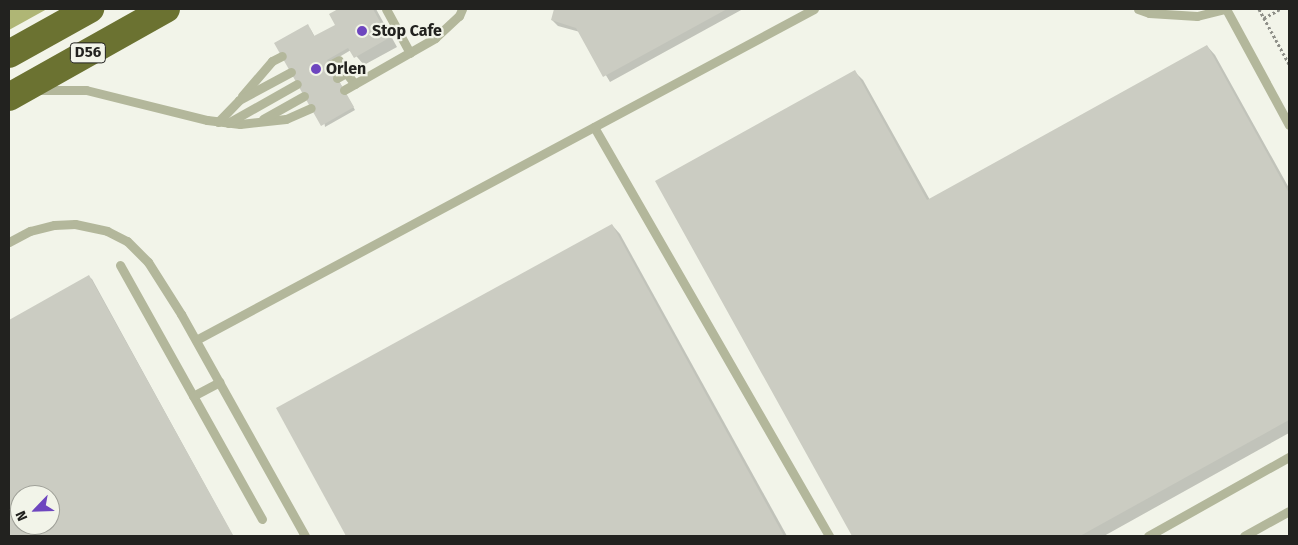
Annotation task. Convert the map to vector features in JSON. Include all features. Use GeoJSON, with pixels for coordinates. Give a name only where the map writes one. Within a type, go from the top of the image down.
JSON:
{"type":"FeatureCollection","features":[{"type":"Feature","properties":{"kind":"highway","name":"D56"},"geometry":{"type":"LineString","coordinates":[[9,54],[90,9]]}},
{"type":"Feature","properties":{"kind":"highway","name":"D56"},"geometry":{"type":"LineString","coordinates":[[15,94],[166,9]]}},
{"type":"Feature","properties":{"kind":"lane"},"geometry":{"type":"LineString","coordinates":[[386,9],[410,53]]}},
{"type":"Feature","properties":{"kind":"lane"},"geometry":{"type":"LineString","coordinates":[[344,90],[435,38],[459,16],[462,9]]}},
{"type":"Feature","properties":{"kind":"lane"},"geometry":{"type":"LineString","coordinates":[[196,340],[814,9]]}},
{"type":"Feature","properties":{"kind":"lane"},"geometry":{"type":"LineString","coordinates":[[1138,9],[1149,12],[1197,16],[1226,9],[1289,125]]}},
{"type":"Feature","properties":{"kind":"lane"},"geometry":{"type":"LineString","coordinates":[[218,122],[272,61],[282,56]]}},
{"type":"Feature","properties":{"kind":"lane"},"geometry":{"type":"LineString","coordinates":[[330,65],[339,60]]}},
{"type":"Feature","properties":{"kind":"lane"},"geometry":{"type":"LineString","coordinates":[[239,100],[291,72]]}},
{"type":"Feature","properties":{"kind":"lane"},"geometry":{"type":"LineString","coordinates":[[337,78],[346,73],[355,84]]}},
{"type":"Feature","properties":{"kind":"lane"},"geometry":{"type":"LineString","coordinates":[[228,123],[297,84]]}},
{"type":"Feature","properties":{"kind":"lane"},"geometry":{"type":"LineString","coordinates":[[15,94],[86,90],[228,123],[286,119],[311,108]]}},
{"type":"Feature","properties":{"kind":"lane"},"geometry":{"type":"LineString","coordinates":[[259,122],[304,96]]}},
{"type":"Feature","properties":{"kind":"lane"},"geometry":{"type":"LineString","coordinates":[[594,126],[829,536]]}},
{"type":"Feature","properties":{"kind":"lane"},"geometry":{"type":"LineString","coordinates":[[9,242],[30,231],[54,225],[74,224],[107,231],[127,241],[148,262],[196,340],[305,536]]}},
{"type":"Feature","properties":{"kind":"lane"},"geometry":{"type":"LineString","coordinates":[[120,265],[262,519]]}},
{"type":"Feature","properties":{"kind":"lane"},"geometry":{"type":"LineString","coordinates":[[193,396],[219,382]]}},
{"type":"Feature","properties":{"kind":"lane"},"geometry":{"type":"LineString","coordinates":[[1148,536],[1289,457]]}},
{"type":"Feature","properties":{"kind":"lane"},"geometry":{"type":"LineString","coordinates":[[1244,536],[1289,511]]}},
{"type":"Feature","properties":{"kind":"path"},"geometry":{"type":"LineString","coordinates":[[1258,9],[1289,64]]}},
{"type":"Feature","properties":{"kind":"path"},"geometry":{"type":"LineString","coordinates":[[1264,18],[1280,9]]}},
{"type":"Feature","properties":{"kind":"green space"},"geometry":{"type":"Polygon","coordinates":[[[9,9],[47,9],[9,30],[9,9]]]}},
{"type":"Feature","properties":{"kind":"building"},"geometry":{"type":"Polygon","coordinates":[[[338,9],[373,9],[389,38],[354,58],[348,48],[327,60],[354,107],[321,126],[274,43],[308,24],[314,36],[335,25],[329,14],[338,9]]]}},
{"type":"Feature","properties":{"kind":"building"},"geometry":{"type":"Polygon","coordinates":[[[554,9],[727,9],[603,77],[576,28],[551,20],[554,9]]]}},
{"type":"Feature","properties":{"kind":"building"},"geometry":{"type":"Polygon","coordinates":[[[1207,45],[1289,193],[1289,420],[1080,536],[852,536],[655,181],[855,70],[927,200],[1207,45]]]}},
{"type":"Feature","properties":{"kind":"building"},"geometry":{"type":"Polygon","coordinates":[[[612,224],[784,536],[346,536],[276,408],[612,224]]]}},
{"type":"Feature","properties":{"kind":"building"},"geometry":{"type":"Polygon","coordinates":[[[89,275],[233,535],[9,536],[9,320],[89,275]]]}},
{"type":"Feature","properties":{"kind":"place","name":"Stop Cafe"},"geometry":{"type":"Point","coordinates":[362,31]}},
{"type":"Feature","properties":{"kind":"place","name":"Orlen"},"geometry":{"type":"Point","coordinates":[316,69]}}]}
